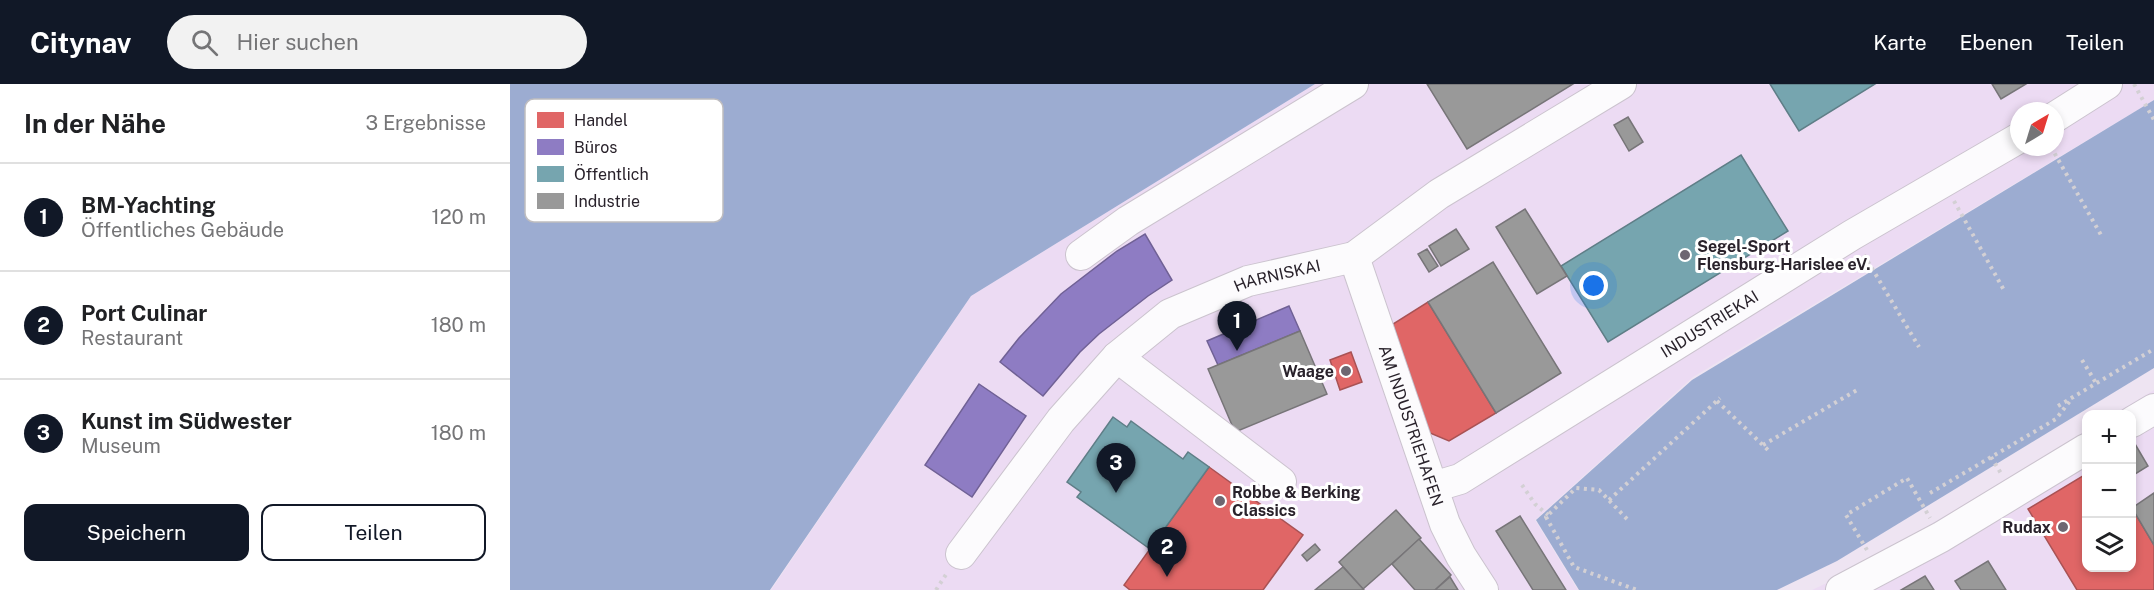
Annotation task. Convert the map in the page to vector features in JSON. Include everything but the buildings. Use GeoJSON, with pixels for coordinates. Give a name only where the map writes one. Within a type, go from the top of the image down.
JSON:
{"type":"FeatureCollection","features":[{"type":"Feature","properties":{"kind":"lane"},"geometry":{"type":"LineString","coordinates":[[1081,255],[1128,221],[1353,84]]}},
{"type":"Feature","properties":{"kind":"lane","name":"HARNISKAI"},"geometry":{"type":"LineString","coordinates":[[961,554],[1061,420],[1117,357],[1170,314],[1248,281],[1354,257],[1439,194],[1621,84]]}},
{"type":"Feature","properties":{"kind":"lane"},"geometry":{"type":"LineString","coordinates":[[2064,111],[2107,84]]}},
{"type":"Feature","properties":{"kind":"lane","name":"INDUSTRIEKAI"},"geometry":{"type":"LineString","coordinates":[[1432,487],[1460,479],[1852,235],[2010,143]]}},
{"type":"Feature","properties":{"kind":"lane","name":"AM INDUSTRIEHAFEN"},"geometry":{"type":"LineString","coordinates":[[1354,257],[1444,524],[1483,590]]}},
{"type":"Feature","properties":{"kind":"lane"},"geometry":{"type":"LineString","coordinates":[[1117,357],[1281,483]]}},
{"type":"Feature","properties":{"kind":"lane"},"geometry":{"type":"LineString","coordinates":[[2136,420],[2154,409]]}},
{"type":"Feature","properties":{"kind":"lane"},"geometry":{"type":"LineString","coordinates":[[1841,590],[1941,537],[2082,451]]}},
{"type":"Feature","properties":{"kind":"path"},"geometry":{"type":"LineString","coordinates":[[2134,84],[2154,120]]}},
{"type":"Feature","properties":{"kind":"path"},"geometry":{"type":"LineString","coordinates":[[2056,156],[2101,235]]}},
{"type":"Feature","properties":{"kind":"path"},"geometry":{"type":"LineString","coordinates":[[1962,216],[2005,292]]}},
{"type":"Feature","properties":{"kind":"path"},"geometry":{"type":"LineString","coordinates":[[1874,271],[1919,347]]}},
{"type":"Feature","properties":{"kind":"path"},"geometry":{"type":"LineString","coordinates":[[2058,406],[2154,349]]}},
{"type":"Feature","properties":{"kind":"path"},"geometry":{"type":"LineString","coordinates":[[2082,360],[2096,384]]}},
{"type":"Feature","properties":{"kind":"path"},"geometry":{"type":"LineString","coordinates":[[1763,445],[1857,390]]}},
{"type":"Feature","properties":{"kind":"path"},"geometry":{"type":"LineString","coordinates":[[1930,493],[2056,419],[2073,397]]}},
{"type":"Feature","properties":{"kind":"path"},"geometry":{"type":"LineString","coordinates":[[1609,500],[1719,400],[1768,450]]}},
{"type":"Feature","properties":{"kind":"path"},"geometry":{"type":"LineString","coordinates":[[1880,570],[1846,515],[1906,478],[1941,537]]}},
{"type":"Feature","properties":{"kind":"path"},"geometry":{"type":"LineString","coordinates":[[1522,485],[1535,504],[1548,515]]}},
{"type":"Feature","properties":{"kind":"path"},"geometry":{"type":"LineString","coordinates":[[1627,519],[1599,490],[1576,488],[1546,518],[1574,567],[1637,590]]}},
{"type":"Feature","properties":{"kind":"shaded area"},"geometry":{"type":"Polygon","coordinates":[[[1315,84],[2154,84],[2154,100],[2064,154],[2064,102],[2010,102],[2010,156],[2061,156],[1693,377],[1535,520],[1578,590],[771,590],[971,296],[1315,84]]]}},
{"type":"Feature","properties":{"kind":"shaded area"},"geometry":{"type":"Polygon","coordinates":[[[2154,390],[2154,590],[1812,590],[1858,568],[2082,433],[2082,572],[2136,572],[2136,410],[2121,410],[2154,390]]]}},
{"type":"Feature","properties":{"kind":"water"},"geometry":{"type":"Polygon","coordinates":[[[510,84],[1315,84],[971,296],[770,590],[510,590],[510,84]]]}},
{"type":"Feature","properties":{"kind":"water"},"geometry":{"type":"Polygon","coordinates":[[[2154,100],[2154,368],[1837,561],[1777,590],[1579,590],[1536,520],[1692,380],[2154,100]]]}},
{"type":"Feature","properties":{"kind":"place","name":"Segel-Sport Flensburg-Harislee eV."},"geometry":{"type":"Point","coordinates":[1685,255]}},
{"type":"Feature","properties":{"kind":"place","name":"BM-Yachting"},"geometry":{"type":"Point","coordinates":[1237,351]}},
{"type":"Feature","properties":{"kind":"place","name":"Waage"},"geometry":{"type":"Point","coordinates":[1346,371]}},
{"type":"Feature","properties":{"kind":"place","name":"Kunst im Südwester"},"geometry":{"type":"Point","coordinates":[1116,493]}},
{"type":"Feature","properties":{"kind":"place","name":"Robbe & Berking Classics"},"geometry":{"type":"Point","coordinates":[1220,501]}},
{"type":"Feature","properties":{"kind":"place","name":"Rudax"},"geometry":{"type":"Point","coordinates":[2063,527]}},
{"type":"Feature","properties":{"kind":"place","name":"Port Culinar"},"geometry":{"type":"Point","coordinates":[1167,577]}}]}
